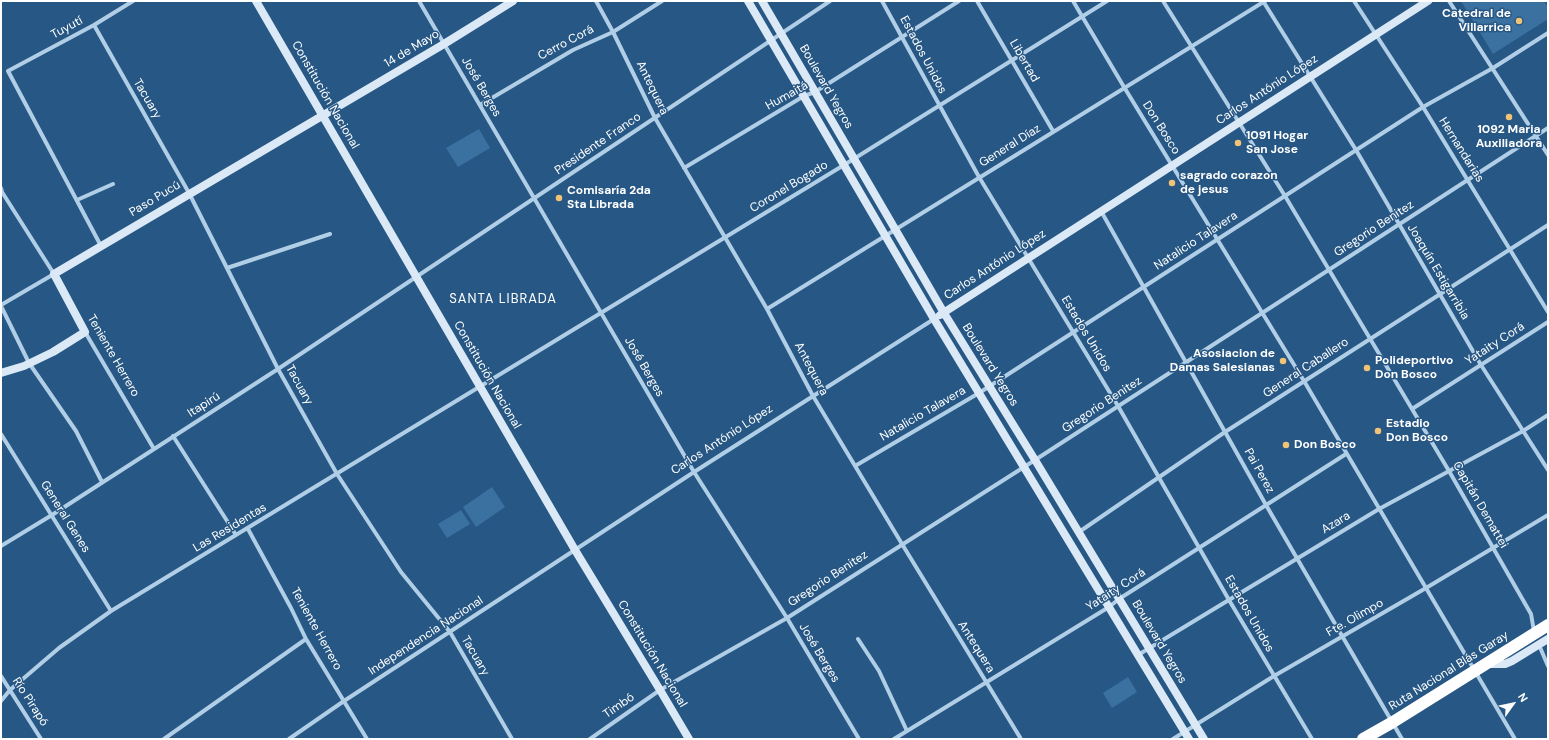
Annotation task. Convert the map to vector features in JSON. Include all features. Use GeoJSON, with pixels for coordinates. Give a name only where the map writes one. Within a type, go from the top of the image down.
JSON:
{"type":"FeatureCollection","features":[{"type":"Feature","properties":{"kind":"highway","name":"Ruta Nacional Blás Garay"},"geometry":{"type":"LineString","coordinates":[[1363,739],[1486,664],[1537,639],[1548,625]]}},
{"type":"Feature","properties":{"kind":"main road","name":"Constitución Nacional"},"geometry":{"type":"LineString","coordinates":[[256,1],[575,550],[689,739]]}},
{"type":"Feature","properties":{"kind":"main road","name":"14 de Mayo"},"geometry":{"type":"LineString","coordinates":[[322,115],[444,44],[513,1]]}},
{"type":"Feature","properties":{"kind":"main road","name":"Boulevard Yegros"},"geometry":{"type":"LineString","coordinates":[[748,1],[934,319],[1189,739]]}},
{"type":"Feature","properties":{"kind":"main road","name":"Boulevard Yegros"},"geometry":{"type":"LineString","coordinates":[[762,1],[944,313],[1204,739]]}},
{"type":"Feature","properties":{"kind":"main road","name":"Carlos António López"},"geometry":{"type":"LineString","coordinates":[[934,319],[1028,257],[1428,1]]}},
{"type":"Feature","properties":{"kind":"main road","name":"Paso Pucú"},"geometry":{"type":"LineString","coordinates":[[54,274],[322,115]]}},
{"type":"Feature","properties":{"kind":"main road","name":"Teniente Herrero"},"geometry":{"type":"LineString","coordinates":[[54,274],[86,332]]}},
{"type":"Feature","properties":{"kind":"main road"},"geometry":{"type":"LineString","coordinates":[[1,373],[29,363],[53,352],[86,332]]}},
{"type":"Feature","properties":{"kind":"main road"},"geometry":{"type":"LineString","coordinates":[[1537,639],[1548,639]]}},
{"type":"Feature","properties":{"kind":"street","name":"Tuyutí"},"geometry":{"type":"LineString","coordinates":[[77,200],[8,71],[94,26],[133,1]]}},
{"type":"Feature","properties":{"kind":"street","name":"José Berges"},"geometry":{"type":"LineString","coordinates":[[419,1],[694,472],[787,618],[859,739]]}},
{"type":"Feature","properties":{"kind":"street","name":"Antequera"},"geometry":{"type":"LineString","coordinates":[[596,1],[614,32],[655,118],[768,309],[813,396],[1021,739]]}},
{"type":"Feature","properties":{"kind":"street","name":"Cerro Corá"},"geometry":{"type":"LineString","coordinates":[[480,105],[573,50],[614,32],[662,1]]}},
{"type":"Feature","properties":{"kind":"street","name":"Presidente Franco"},"geometry":{"type":"LineString","coordinates":[[416,277],[830,1]]}},
{"type":"Feature","properties":{"kind":"street","name":"Estados Unidos"},"geometry":{"type":"LineString","coordinates":[[882,1],[979,177],[1118,406],[1229,600],[1312,739]]}},
{"type":"Feature","properties":{"kind":"street","name":"Humaitá"},"geometry":{"type":"LineString","coordinates":[[684,168],[804,96],[815,92],[958,1]]}},
{"type":"Feature","properties":{"kind":"street","name":"Libertad"},"geometry":{"type":"LineString","coordinates":[[977,1],[1053,131]]}},
{"type":"Feature","properties":{"kind":"street","name":"Don Bosco"},"geometry":{"type":"LineString","coordinates":[[1073,1],[1304,381],[1515,739]]}},
{"type":"Feature","properties":{"kind":"street","name":"Coronel Bogado"},"geometry":{"type":"LineString","coordinates":[[480,387],[854,159],[1107,1]]}},
{"type":"Feature","properties":{"kind":"street","name":"Capitán Demattei"},"geometry":{"type":"LineString","coordinates":[[1163,1],[1329,270],[1494,547],[1531,614],[1537,639],[1548,666]]}},
{"type":"Feature","properties":{"kind":"street","name":"General Díaz"},"geometry":{"type":"LineString","coordinates":[[768,309],[1263,1]]}},
{"type":"Feature","properties":{"kind":"street","name":"Joaquín Estigarribia"},"geometry":{"type":"LineString","coordinates":[[1263,1],[1356,150],[1481,365],[1548,470]]}},
{"type":"Feature","properties":{"kind":"street","name":"Hernandarias"},"geometry":{"type":"LineString","coordinates":[[1354,1],[1423,107],[1548,312]]}},
{"type":"Feature","properties":{"kind":"street"},"geometry":{"type":"LineString","coordinates":[[1450,1],[1548,155]]}},
{"type":"Feature","properties":{"kind":"street","name":"Tacuary"},"geometry":{"type":"LineString","coordinates":[[94,26],[189,193],[278,369],[337,474],[401,572],[450,632],[512,739]]}},
{"type":"Feature","properties":{"kind":"street","name":"Natalicio Talavera"},"geometry":{"type":"LineString","coordinates":[[855,466],[979,393],[1423,107],[1493,68],[1548,33]]}},
{"type":"Feature","properties":{"kind":"street","name":"Gregorio Benitez"},"geometry":{"type":"LineString","coordinates":[[660,690],[787,618],[1035,460],[1548,128]]}},
{"type":"Feature","properties":{"kind":"street"},"geometry":{"type":"LineString","coordinates":[[101,246],[77,200],[113,184]]}},
{"type":"Feature","properties":{"kind":"street"},"geometry":{"type":"LineString","coordinates":[[1,188],[14,212],[54,274]]}},
{"type":"Feature","properties":{"kind":"street","name":"Pai Perez"},"geometry":{"type":"LineString","coordinates":[[1101,211],[1266,505],[1402,739]]}},
{"type":"Feature","properties":{"kind":"street","name":"General Caballero"},"geometry":{"type":"LineString","coordinates":[[1079,532],[1158,476],[1225,432],[1548,225]]}},
{"type":"Feature","properties":{"kind":"street"},"geometry":{"type":"LineString","coordinates":[[227,268],[330,234]]}},
{"type":"Feature","properties":{"kind":"street","name":"Paso Pucú"},"geometry":{"type":"LineString","coordinates":[[1,306],[54,274]]}},
{"type":"Feature","properties":{"kind":"street","name":"Itapirú"},"geometry":{"type":"LineString","coordinates":[[1,546],[52,515],[278,369],[416,277]]}},
{"type":"Feature","properties":{"kind":"street"},"geometry":{"type":"LineString","coordinates":[[1,306],[29,363],[76,431],[102,482]]}},
{"type":"Feature","properties":{"kind":"street","name":"Carlos António López"},"geometry":{"type":"LineString","coordinates":[[575,550],[694,472],[934,319]]}},
{"type":"Feature","properties":{"kind":"street","name":"Yataity Corá"},"geometry":{"type":"LineString","coordinates":[[1412,409],[1548,322]]}},
{"type":"Feature","properties":{"kind":"street","name":"Teniente Herrero"},"geometry":{"type":"LineString","coordinates":[[86,332],[154,449]]}},
{"type":"Feature","properties":{"kind":"street","name":"Las Residentas"},"geometry":{"type":"LineString","coordinates":[[1,701],[10,690],[59,648],[111,611],[236,535],[248,530],[480,387]]}},
{"type":"Feature","properties":{"kind":"street","name":"Azara"},"geometry":{"type":"LineString","coordinates":[[1138,655],[1379,509],[1523,431],[1548,415]]}},
{"type":"Feature","properties":{"kind":"street","name":"General Genes"},"geometry":{"type":"LineString","coordinates":[[1,434],[111,611]]}},
{"type":"Feature","properties":{"kind":"street"},"geometry":{"type":"LineString","coordinates":[[173,436],[236,535]]}},
{"type":"Feature","properties":{"kind":"street","name":"Yataity Corá"},"geometry":{"type":"LineString","coordinates":[[894,739],[1109,607],[1119,599],[1346,454]]}},
{"type":"Feature","properties":{"kind":"street","name":"Fte. Olimpo"},"geometry":{"type":"LineString","coordinates":[[1172,739],[1196,726],[1274,676],[1548,515]]}},
{"type":"Feature","properties":{"kind":"street","name":"Teniente Herrero"},"geometry":{"type":"LineString","coordinates":[[248,530],[291,608],[306,639],[367,739]]}},
{"type":"Feature","properties":{"kind":"street","name":"Independencia Nacional"},"geometry":{"type":"LineString","coordinates":[[289,739],[575,550]]}},
{"type":"Feature","properties":{"kind":"street"},"geometry":{"type":"LineString","coordinates":[[164,739],[306,639]]}},
{"type":"Feature","properties":{"kind":"street"},"geometry":{"type":"LineString","coordinates":[[858,639],[878,671],[907,731]]}},
{"type":"Feature","properties":{"kind":"street","name":"Río Pirapó"},"geometry":{"type":"LineString","coordinates":[[1,676],[41,739]]}},
{"type":"Feature","properties":{"kind":"street","name":"Timbó"},"geometry":{"type":"LineString","coordinates":[[590,739],[660,690]]}},
{"type":"Feature","properties":{"kind":"shaded area"},"geometry":{"type":"Polygon","coordinates":[[[1461,1],[1544,1],[1548,7],[1548,19],[1493,54],[1461,1]]]}},
{"type":"Feature","properties":{"kind":"shaded area"},"geometry":{"type":"Polygon","coordinates":[[[479,129],[490,148],[458,167],[446,148],[479,129]]]}},
{"type":"Feature","properties":{"kind":"shaded area"},"geometry":{"type":"Polygon","coordinates":[[[492,487],[505,507],[476,527],[463,507],[492,487]]]}},
{"type":"Feature","properties":{"kind":"shaded area"},"geometry":{"type":"Polygon","coordinates":[[[461,510],[470,524],[447,538],[438,524],[461,510]]]}},
{"type":"Feature","properties":{"kind":"shaded area"},"geometry":{"type":"Polygon","coordinates":[[[1128,677],[1137,692],[1112,708],[1103,693],[1128,677]]]}},
{"type":"Feature","properties":{"kind":"place","name":"Catedral de Villarrica"},"geometry":{"type":"Point","coordinates":[1519,21]}},
{"type":"Feature","properties":{"kind":"place","name":"1092 Maria Auxiliadora"},"geometry":{"type":"Point","coordinates":[1509,117]}},
{"type":"Feature","properties":{"kind":"place","name":"1091 Hogar San Jose"},"geometry":{"type":"Point","coordinates":[1238,143]}},
{"type":"Feature","properties":{"kind":"place","name":"sagrado corazon de jesus"},"geometry":{"type":"Point","coordinates":[1172,183]}},
{"type":"Feature","properties":{"kind":"place","name":"Comisaría 2da Sta Librada"},"geometry":{"type":"Point","coordinates":[559,198]}},
{"type":"Feature","properties":{"kind":"place","name":"Asosiacion de Damas Salesianas"},"geometry":{"type":"Point","coordinates":[1283,361]}},
{"type":"Feature","properties":{"kind":"place","name":"Polideportivo Don Bosco"},"geometry":{"type":"Point","coordinates":[1367,368]}},
{"type":"Feature","properties":{"kind":"place","name":"Estadio Don Bosco"},"geometry":{"type":"Point","coordinates":[1378,431]}},
{"type":"Feature","properties":{"kind":"place","name":"Don Bosco"},"geometry":{"type":"Point","coordinates":[1286,445]}},
{"type":"Feature","properties":{"kind":"district","name":"SANTA LIBRADA"},"geometry":{"type":"Point","coordinates":[503,300]}}]}
